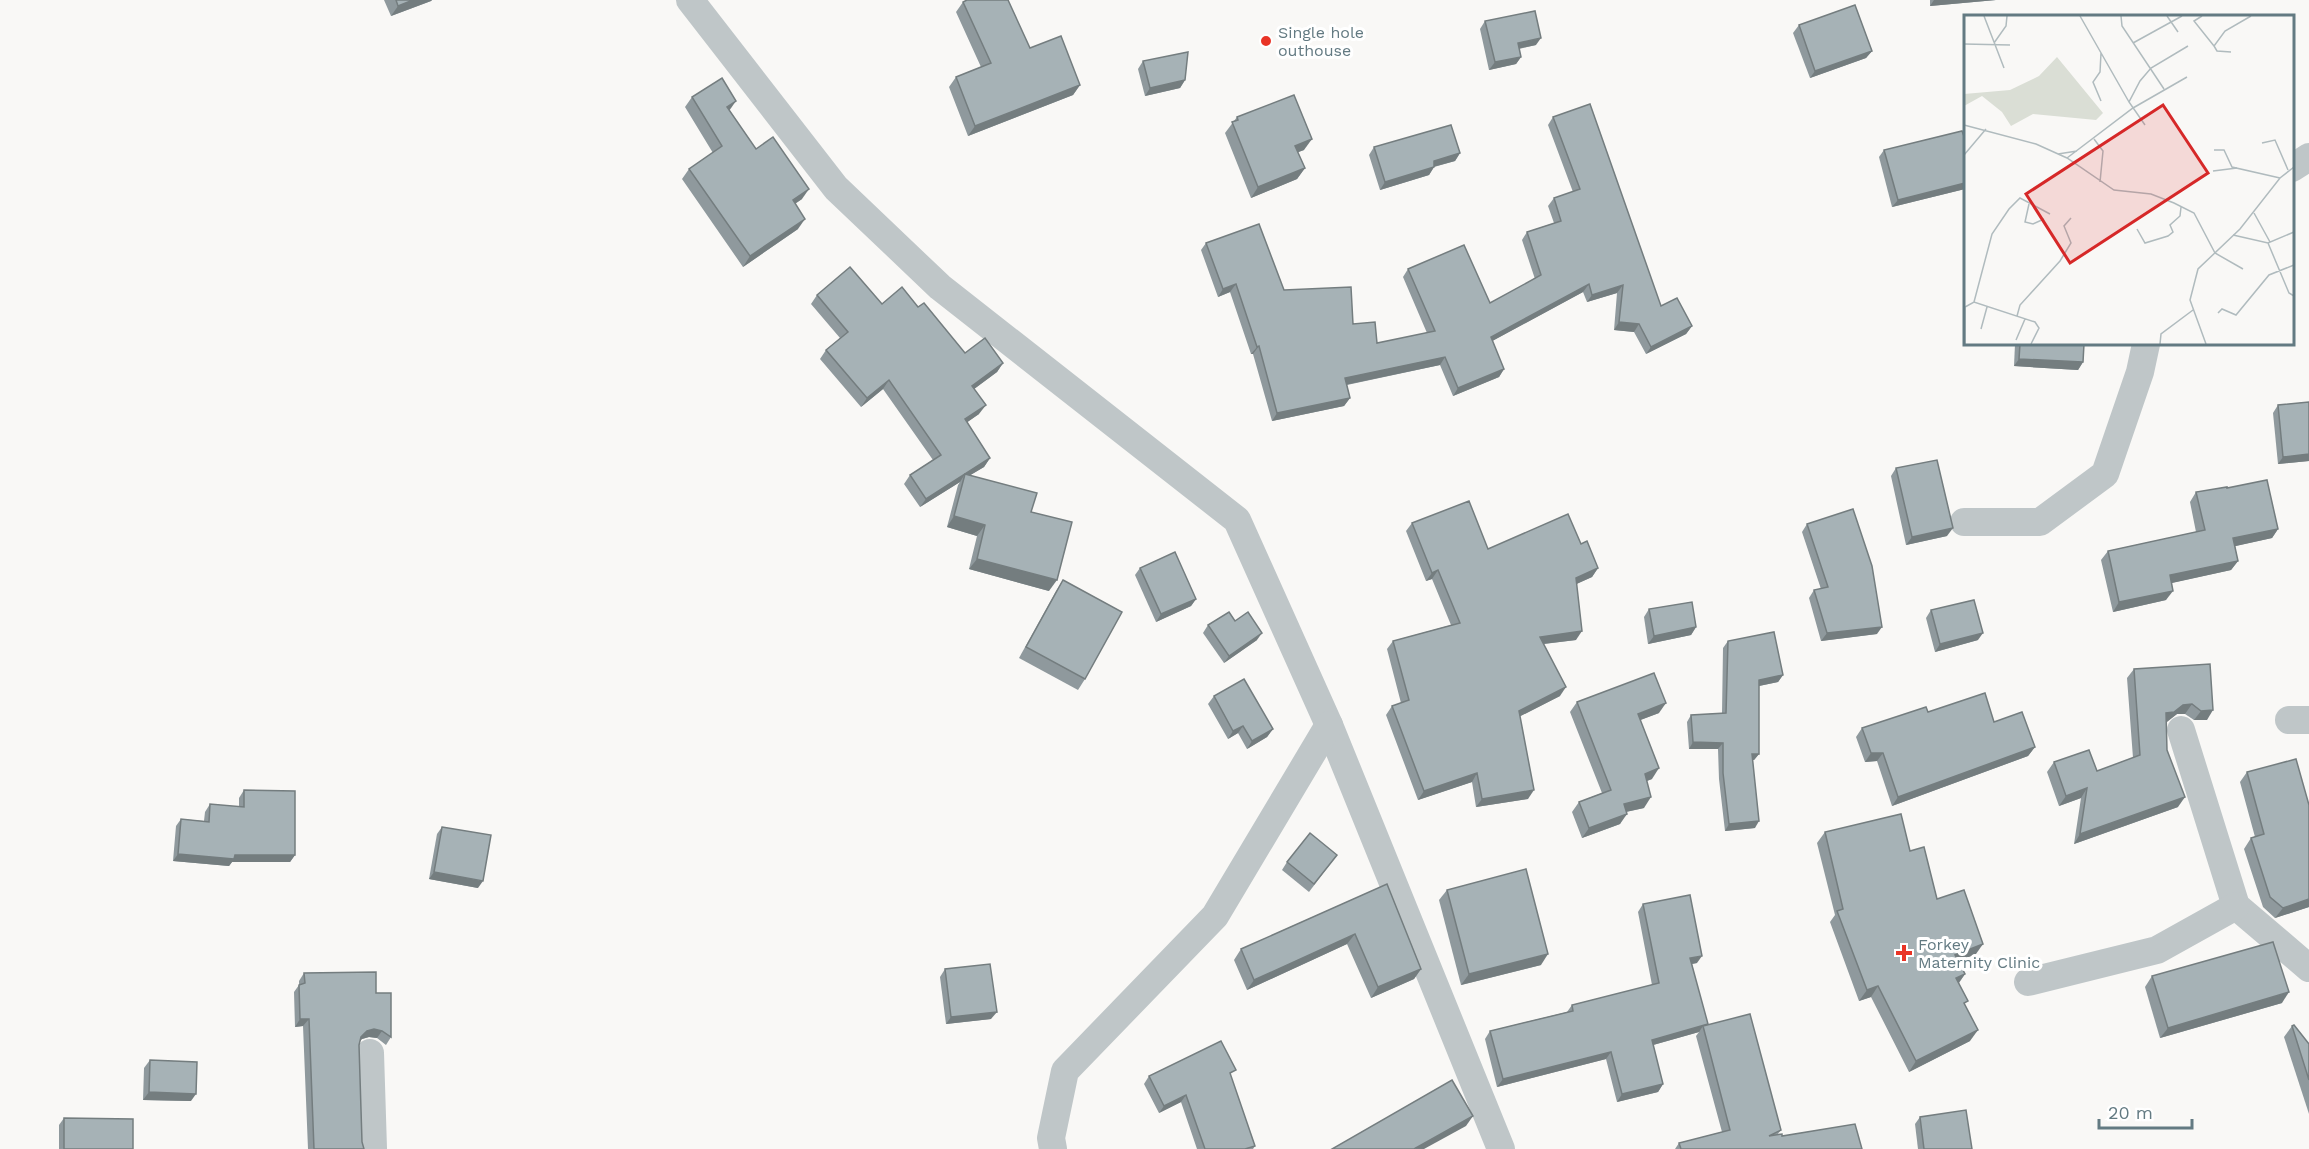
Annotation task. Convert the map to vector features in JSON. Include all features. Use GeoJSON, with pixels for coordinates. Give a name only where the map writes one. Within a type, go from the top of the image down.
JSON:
{"type":"FeatureCollection","features":[{"type":"Feature","properties":{"kind":"street"},"geometry":{"type":"LineString","coordinates":[[690,0],[836,188],[932,280],[1237,520],[1329,725],[1501,1149]]}},
{"type":"Feature","properties":{"kind":"street"},"geometry":{"type":"LineString","coordinates":[[2294,167],[2309,157]]}},
{"type":"Feature","properties":{"kind":"street"},"geometry":{"type":"LineString","coordinates":[[1964,522],[2040,522],[2105,474],[2140,372],[2146,345]]}},
{"type":"Feature","properties":{"kind":"street"},"geometry":{"type":"LineString","coordinates":[[1053,1149],[1051,1138],[1065,1071],[1215,916],[1329,725]]}},
{"type":"Feature","properties":{"kind":"street"},"geometry":{"type":"LineString","coordinates":[[2181,730],[2236,906],[2309,968]]}},
{"type":"Feature","properties":{"kind":"street"},"geometry":{"type":"LineString","coordinates":[[2028,982],[2157,950],[2236,906]]}},
{"type":"Feature","properties":{"kind":"street"},"geometry":{"type":"LineString","coordinates":[[370,1053],[373,1149]]}},
{"type":"Feature","properties":{"kind":"building"},"geometry":{"type":"Polygon","coordinates":[[[396,0],[413,0],[398,6],[396,0]]]}},
{"type":"Feature","properties":{"kind":"building"},"geometry":{"type":"Polygon","coordinates":[[[967,0],[1008,0],[1030,48],[1061,36],[1080,85],[975,126],[956,77],[991,63],[963,2],[967,0]]]}},
{"type":"Feature","properties":{"kind":"building"},"geometry":{"type":"Polygon","coordinates":[[[1855,5],[1872,51],[1815,71],[1799,25],[1855,5]]]}},
{"type":"Feature","properties":{"kind":"building"},"geometry":{"type":"Polygon","coordinates":[[[1535,11],[1541,38],[1518,43],[1521,57],[1495,62],[1485,21],[1535,11]]]}},
{"type":"Feature","properties":{"kind":"building"},"geometry":{"type":"Polygon","coordinates":[[[1188,52],[1185,80],[1150,88],[1143,61],[1188,52]]]}},
{"type":"Feature","properties":{"kind":"building"},"geometry":{"type":"Polygon","coordinates":[[[722,78],[736,101],[727,107],[756,149],[773,137],[809,189],[793,200],[805,219],[750,256],[689,169],[722,146],[692,97],[722,78]]]}},
{"type":"Feature","properties":{"kind":"building"},"geometry":{"type":"Polygon","coordinates":[[[1294,95],[1312,139],[1295,146],[1305,168],[1258,187],[1232,122],[1238,120],[1237,117],[1294,95]]]}},
{"type":"Feature","properties":{"kind":"building"},"geometry":{"type":"Polygon","coordinates":[[[1590,104],[1661,306],[1677,298],[1692,326],[1651,347],[1639,324],[1619,322],[1623,285],[1592,295],[1589,284],[1491,337],[1504,369],[1458,388],[1445,357],[1345,378],[1350,398],[1277,413],[1259,346],[1257,347],[1236,284],[1223,289],[1206,243],[1259,224],[1284,290],[1351,287],[1353,324],[1375,322],[1377,343],[1435,331],[1408,269],[1464,245],[1490,303],[1541,275],[1527,232],[1561,221],[1554,198],[1580,189],[1553,117],[1590,104]]]}},
{"type":"Feature","properties":{"kind":"building"},"geometry":{"type":"Polygon","coordinates":[[[1451,125],[1460,153],[1434,161],[1434,167],[1385,182],[1374,147],[1451,125]]]}},
{"type":"Feature","properties":{"kind":"building"},"geometry":{"type":"Polygon","coordinates":[[[1962,131],[1964,183],[1898,200],[1884,150],[1962,131]]]}},
{"type":"Feature","properties":{"kind":"building"},"geometry":{"type":"Polygon","coordinates":[[[850,267],[882,304],[902,287],[918,307],[924,303],[965,353],[985,338],[1003,363],[972,386],[986,405],[965,419],[990,458],[926,499],[910,475],[941,455],[889,380],[867,398],[826,350],[848,332],[817,295],[850,267]]]}},
{"type":"Feature","properties":{"kind":"building"},"geometry":{"type":"Polygon","coordinates":[[[2020,345],[2084,345],[2083,362],[2019,359],[2020,345]]]}},
{"type":"Feature","properties":{"kind":"building"},"geometry":{"type":"Polygon","coordinates":[[[2309,402],[2309,454],[2283,457],[2278,405],[2309,402]]]}},
{"type":"Feature","properties":{"kind":"building"},"geometry":{"type":"Polygon","coordinates":[[[1937,460],[1953,528],[1912,537],[1896,468],[1937,460]]]}},
{"type":"Feature","properties":{"kind":"building"},"geometry":{"type":"Polygon","coordinates":[[[965,474],[1037,493],[1031,512],[1072,522],[1057,580],[977,559],[985,525],[954,516],[965,474]]]}},
{"type":"Feature","properties":{"kind":"building"},"geometry":{"type":"Polygon","coordinates":[[[2267,480],[2278,529],[2233,538],[2238,561],[2170,575],[2173,591],[2119,602],[2108,551],[2205,530],[2196,492],[2267,480]]]}},
{"type":"Feature","properties":{"kind":"building"},"geometry":{"type":"Polygon","coordinates":[[[1469,501],[1488,549],[1568,514],[1581,544],[1587,541],[1598,568],[1576,578],[1582,631],[1540,637],[1566,687],[1519,711],[1534,790],[1482,799],[1477,773],[1424,791],[1392,706],[1409,700],[1393,641],[1460,623],[1438,570],[1432,573],[1412,523],[1469,501]]]}},
{"type":"Feature","properties":{"kind":"building"},"geometry":{"type":"Polygon","coordinates":[[[1853,509],[1872,566],[1882,627],[1827,633],[1814,590],[1828,587],[1807,524],[1853,509]]]}},
{"type":"Feature","properties":{"kind":"building"},"geometry":{"type":"Polygon","coordinates":[[[1175,552],[1196,599],[1161,614],[1140,568],[1175,552]]]}},
{"type":"Feature","properties":{"kind":"building"},"geometry":{"type":"Polygon","coordinates":[[[1063,580],[1122,612],[1085,679],[1026,647],[1063,580]]]}},
{"type":"Feature","properties":{"kind":"building"},"geometry":{"type":"Polygon","coordinates":[[[1974,600],[1983,633],[1940,644],[1931,610],[1974,600]]]}},
{"type":"Feature","properties":{"kind":"building"},"geometry":{"type":"Polygon","coordinates":[[[1692,602],[1696,627],[1654,636],[1649,609],[1692,602]]]}},
{"type":"Feature","properties":{"kind":"building"},"geometry":{"type":"Polygon","coordinates":[[[1229,612],[1235,621],[1248,612],[1262,633],[1229,656],[1208,625],[1229,612]]]}},
{"type":"Feature","properties":{"kind":"building"},"geometry":{"type":"Polygon","coordinates":[[[1774,632],[1783,675],[1759,680],[1759,754],[1752,754],[1759,821],[1729,824],[1723,773],[1723,743],[1693,742],[1691,715],[1726,713],[1728,641],[1774,632]]]}},
{"type":"Feature","properties":{"kind":"building"},"geometry":{"type":"Polygon","coordinates":[[[2210,664],[2213,710],[2201,711],[2192,704],[2183,705],[2174,712],[2166,713],[2167,750],[2185,797],[2080,834],[2087,788],[2066,796],[2054,762],[2089,750],[2097,771],[2140,755],[2134,669],[2210,664]]]}},
{"type":"Feature","properties":{"kind":"building"},"geometry":{"type":"Polygon","coordinates":[[[1654,673],[1666,703],[1638,714],[1659,768],[1645,774],[1651,797],[1624,804],[1627,814],[1589,828],[1579,802],[1611,790],[1577,702],[1654,673]]]}},
{"type":"Feature","properties":{"kind":"building"},"geometry":{"type":"Polygon","coordinates":[[[1244,679],[1273,729],[1252,741],[1243,726],[1233,731],[1214,696],[1244,679]]]}},
{"type":"Feature","properties":{"kind":"building"},"geometry":{"type":"Polygon","coordinates":[[[1985,693],[1994,722],[2022,712],[2035,747],[1898,797],[1883,753],[1871,753],[1862,728],[1926,707],[1928,712],[1985,693]]]}},
{"type":"Feature","properties":{"kind":"building"},"geometry":{"type":"Polygon","coordinates":[[[2296,759],[2309,805],[2309,899],[2283,908],[2270,897],[2251,838],[2264,834],[2247,772],[2296,759]]]}},
{"type":"Feature","properties":{"kind":"building"},"geometry":{"type":"Polygon","coordinates":[[[244,790],[295,791],[295,855],[235,855],[234,859],[178,854],[181,819],[209,822],[210,804],[244,807],[244,790]]]}},
{"type":"Feature","properties":{"kind":"building"},"geometry":{"type":"Polygon","coordinates":[[[1901,814],[1910,851],[1924,847],[1937,899],[1964,890],[1983,944],[1955,955],[1965,974],[1956,978],[1968,1001],[1964,1003],[1978,1030],[1916,1061],[1878,986],[1867,990],[1837,911],[1843,909],[1825,832],[1901,814]]]}},
{"type":"Feature","properties":{"kind":"building"},"geometry":{"type":"Polygon","coordinates":[[[442,827],[491,835],[483,881],[434,872],[442,827]]]}},
{"type":"Feature","properties":{"kind":"building"},"geometry":{"type":"Polygon","coordinates":[[[1310,833],[1337,855],[1314,884],[1287,862],[1310,833]]]}},
{"type":"Feature","properties":{"kind":"building"},"geometry":{"type":"Polygon","coordinates":[[[1526,869],[1548,954],[1469,974],[1447,890],[1526,869]]]}},
{"type":"Feature","properties":{"kind":"building"},"geometry":{"type":"Polygon","coordinates":[[[1387,884],[1421,969],[1378,987],[1355,934],[1254,980],[1241,949],[1387,884]]]}},
{"type":"Feature","properties":{"kind":"building"},"geometry":{"type":"Polygon","coordinates":[[[1690,895],[1702,956],[1690,958],[1708,1024],[1652,1040],[1663,1084],[1622,1094],[1611,1052],[1503,1079],[1490,1031],[1573,1011],[1572,1005],[1659,983],[1643,904],[1690,895]]]}},
{"type":"Feature","properties":{"kind":"building"},"geometry":{"type":"Polygon","coordinates":[[[2273,942],[2289,992],[2168,1028],[2152,976],[2273,942]]]}},
{"type":"Feature","properties":{"kind":"building"},"geometry":{"type":"Polygon","coordinates":[[[990,964],[997,1012],[951,1017],[945,969],[990,964]]]}},
{"type":"Feature","properties":{"kind":"building"},"geometry":{"type":"Polygon","coordinates":[[[376,972],[376,993],[391,993],[391,1037],[374,1029],[367,1031],[361,1037],[359,1045],[364,1149],[314,1149],[309,1019],[300,1019],[299,985],[305,983],[304,973],[376,972]]]}},
{"type":"Feature","properties":{"kind":"building"},"geometry":{"type":"Polygon","coordinates":[[[1750,1014],[1781,1130],[1769,1136],[1855,1124],[1862,1149],[1681,1149],[1679,1143],[1730,1130],[1703,1026],[1750,1014]]]}},
{"type":"Feature","properties":{"kind":"building"},"geometry":{"type":"Polygon","coordinates":[[[2294,1025],[2309,1044],[2309,1080],[2292,1026],[2294,1025]]]}},
{"type":"Feature","properties":{"kind":"building"},"geometry":{"type":"Polygon","coordinates":[[[1221,1041],[1236,1070],[1230,1073],[1255,1146],[1245,1149],[1205,1149],[1186,1095],[1164,1106],[1149,1076],[1221,1041]]]}},
{"type":"Feature","properties":{"kind":"building"},"geometry":{"type":"Polygon","coordinates":[[[150,1060],[197,1062],[196,1094],[149,1092],[150,1060]]]}},
{"type":"Feature","properties":{"kind":"building"},"geometry":{"type":"Polygon","coordinates":[[[1452,1080],[1473,1116],[1414,1149],[1332,1149],[1452,1080]]]}},
{"type":"Feature","properties":{"kind":"building"},"geometry":{"type":"Polygon","coordinates":[[[1966,1110],[1972,1149],[1924,1149],[1920,1117],[1966,1110]]]}},
{"type":"Feature","properties":{"kind":"building"},"geometry":{"type":"Polygon","coordinates":[[[64,1118],[133,1119],[133,1149],[64,1149],[64,1118]]]}},
{"type":"Feature","properties":{"kind":"place","name":"Single hole outhouse"},"geometry":{"type":"Point","coordinates":[1266,41]}},
{"type":"Feature","properties":{"kind":"place","name":"Forkey Maternity Clinic"},"geometry":{"type":"Point","coordinates":[1904,953]}}]}
